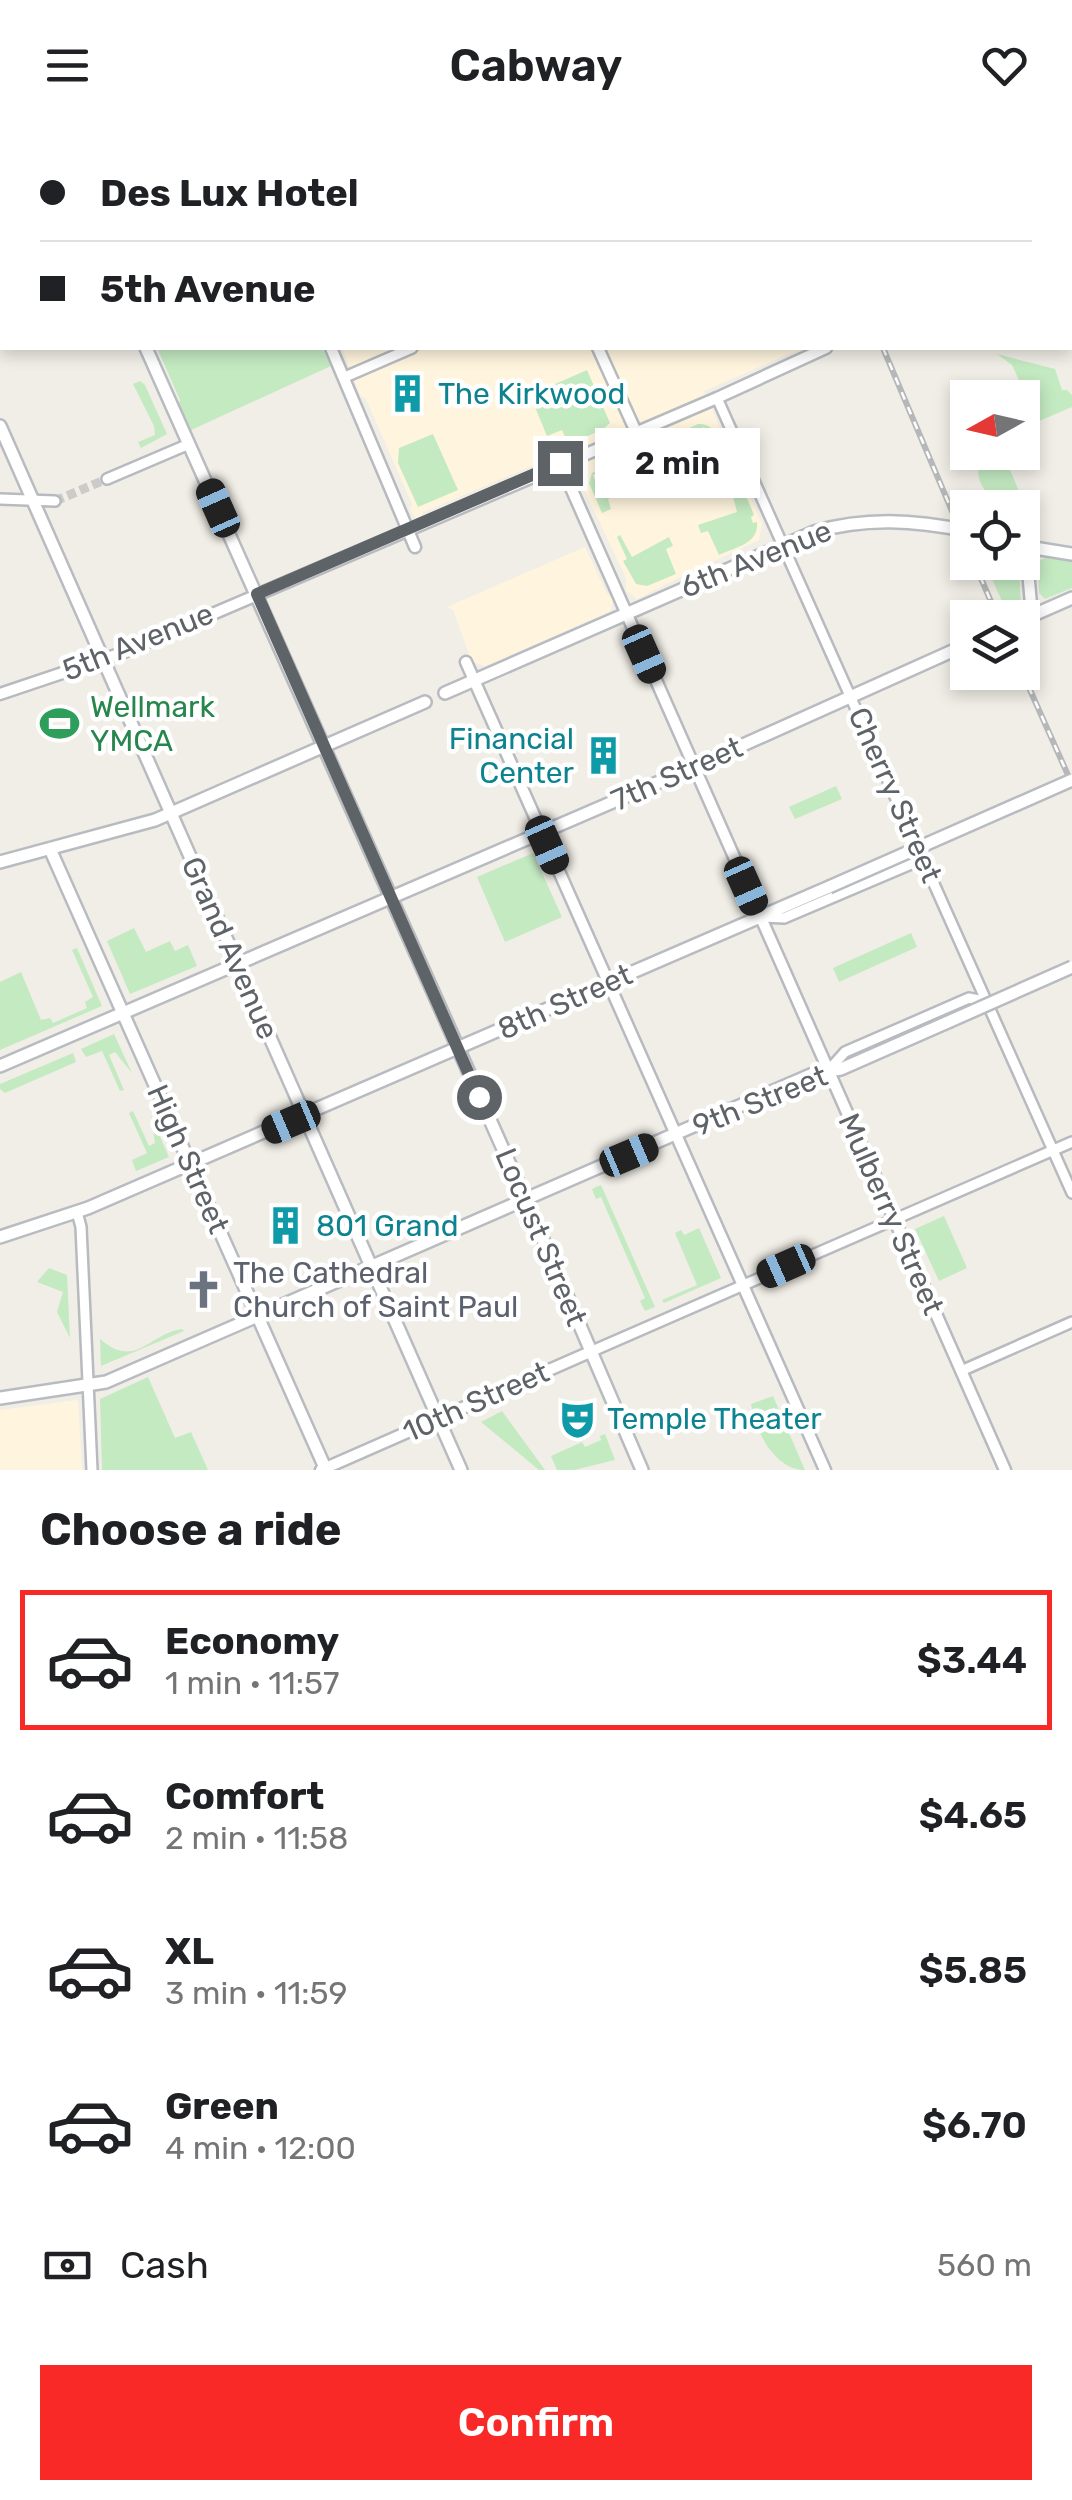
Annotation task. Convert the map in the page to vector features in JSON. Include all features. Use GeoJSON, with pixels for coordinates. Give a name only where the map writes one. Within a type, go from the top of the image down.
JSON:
{"type":"FeatureCollection","features":[{"type":"Feature","properties":{"kind":"main road","name":"Locust Street"},"geometry":{"type":"LineString","coordinates":[[147,350],[526,1199],[642,1470]]}},
{"type":"Feature","properties":{"kind":"main road","name":"Grand Avenue"},"geometry":{"type":"LineString","coordinates":[[0,426],[461,1470]]}},
{"type":"Feature","properties":{"kind":"main road","name":"6th Avenue"},"geometry":{"type":"LineString","coordinates":[[445,693],[783,544],[834,526],[866,520],[950,528]]}},
{"type":"Feature","properties":{"kind":"main road"},"geometry":{"type":"LineString","coordinates":[[1040,549],[1072,554]]}},
{"type":"Feature","properties":{"kind":"main road"},"geometry":{"type":"LineString","coordinates":[[1040,612],[1072,598]]}},
{"type":"Feature","properties":{"kind":"main road","name":"7th Street"},"geometry":{"type":"LineString","coordinates":[[0,1066],[950,652]]}},
{"type":"Feature","properties":{"kind":"main road"},"geometry":{"type":"LineString","coordinates":[[0,862],[171,813],[426,702]]}},
{"type":"Feature","properties":{"kind":"main road","name":"8th Street"},"geometry":{"type":"LineString","coordinates":[[0,1237],[78,1212],[191,1165],[1072,780]]}},
{"type":"Feature","properties":{"kind":"main road","name":"High Street"},"geometry":{"type":"LineString","coordinates":[[50,849],[324,1469]]}},
{"type":"Feature","properties":{"kind":"main road","name":"9th Street"},"geometry":{"type":"LineString","coordinates":[[0,1398],[106,1382],[815,1073],[841,1069],[1072,966]]}},
{"type":"Feature","properties":{"kind":"street"},"geometry":{"type":"LineString","coordinates":[[332,350],[416,547]]}},
{"type":"Feature","properties":{"kind":"street"},"geometry":{"type":"LineString","coordinates":[[344,377],[407,350]]}},
{"type":"Feature","properties":{"kind":"street"},"geometry":{"type":"LineString","coordinates":[[599,350],[636,432]]}},
{"type":"Feature","properties":{"kind":"street","name":"5th Avenue"},"geometry":{"type":"LineString","coordinates":[[0,694],[103,660],[718,398],[822,350]]}},
{"type":"Feature","properties":{"kind":"street","name":"Cherry Street"},"geometry":{"type":"LineString","coordinates":[[718,398],[1072,1193]]}},
{"type":"Feature","properties":{"kind":"street"},"geometry":{"type":"LineString","coordinates":[[107,479],[189,444]]}},
{"type":"Feature","properties":{"kind":"street","name":"Mulberry Street"},"geometry":{"type":"LineString","coordinates":[[560,463],[1005,1470]]}},
{"type":"Feature","properties":{"kind":"street"},"geometry":{"type":"LineString","coordinates":[[0,499],[55,501]]}},
{"type":"Feature","properties":{"kind":"street"},"geometry":{"type":"LineString","coordinates":[[466,662],[824,1470]]}},
{"type":"Feature","properties":{"kind":"street"},"geometry":{"type":"LineString","coordinates":[[760,917],[784,918],[911,864],[919,849]]}},
{"type":"Feature","properties":{"kind":"street"},"geometry":{"type":"LineString","coordinates":[[828,1071],[845,1052],[970,998],[987,1003],[1072,966]]}},
{"type":"Feature","properties":{"kind":"street","name":"10th Street"},"geometry":{"type":"LineString","coordinates":[[324,1469],[1072,1142]]}},
{"type":"Feature","properties":{"kind":"street"},"geometry":{"type":"LineString","coordinates":[[78,1212],[92,1470]]}},
{"type":"Feature","properties":{"kind":"street"},"geometry":{"type":"LineString","coordinates":[[961,1371],[1072,1322]]}},
{"type":"Feature","properties":{"kind":"shaded area"},"geometry":{"type":"Polygon","coordinates":[[[343,350],[798,350],[704,391],[762,524],[759,540],[704,566],[701,572],[694,570],[637,599],[626,590],[626,578],[566,451],[415,517],[366,399],[360,395],[343,350]]]}},
{"type":"Feature","properties":{"kind":"shaded area"},"geometry":{"type":"Polygon","coordinates":[[[585,547],[613,599],[611,611],[485,666],[472,662],[453,610],[447,607],[585,547]]]}},
{"type":"Feature","properties":{"kind":"shaded area"},"geometry":{"type":"Polygon","coordinates":[[[78,1400],[82,1470],[0,1470],[0,1410],[78,1400]]]}},
{"type":"Feature","properties":{"kind":"green space"},"geometry":{"type":"Polygon","coordinates":[[[158,350],[323,350],[331,366],[189,431],[178,407],[180,400],[158,350]]]}},
{"type":"Feature","properties":{"kind":"green space"},"geometry":{"type":"Polygon","coordinates":[[[997,354],[1055,369],[1062,390],[1072,395],[1072,407],[1040,421],[1040,380],[1019,380],[1012,365],[997,354]]]}},
{"type":"Feature","properties":{"kind":"green space"},"geometry":{"type":"Polygon","coordinates":[[[587,370],[610,423],[568,444],[562,430],[547,436],[530,395],[587,370]]]}},
{"type":"Feature","properties":{"kind":"green space"},"geometry":{"type":"Polygon","coordinates":[[[140,381],[167,434],[141,448],[138,442],[155,435],[133,384],[140,381]]]}},
{"type":"Feature","properties":{"kind":"green space"},"geometry":{"type":"Polygon","coordinates":[[[698,424],[717,433],[734,470],[724,474],[712,454],[676,473],[673,468],[706,454],[702,444],[710,440],[704,427],[651,450],[649,446],[698,424]]]}},
{"type":"Feature","properties":{"kind":"green space"},"geometry":{"type":"Polygon","coordinates":[[[433,434],[458,490],[418,507],[398,463],[399,448],[433,434]]]}},
{"type":"Feature","properties":{"kind":"green space"},"geometry":{"type":"Polygon","coordinates":[[[638,450],[640,455],[593,475],[598,488],[609,484],[613,494],[644,481],[646,486],[608,499],[611,509],[602,513],[589,483],[592,473],[638,450]]]}},
{"type":"Feature","properties":{"kind":"green space"},"geometry":{"type":"Polygon","coordinates":[[[1010,470],[1019,490],[985,490],[978,472],[1010,470]]]}},
{"type":"Feature","properties":{"kind":"green space"},"geometry":{"type":"Polygon","coordinates":[[[741,484],[757,529],[745,544],[719,555],[708,531],[701,533],[698,525],[737,512],[731,489],[741,484]]]}},
{"type":"Feature","properties":{"kind":"green space"},"geometry":{"type":"Polygon","coordinates":[[[620,535],[632,557],[669,537],[673,546],[666,549],[676,574],[647,586],[636,584],[623,561],[627,559],[617,537],[620,535]]]}},
{"type":"Feature","properties":{"kind":"green space"},"geometry":{"type":"Polygon","coordinates":[[[1040,560],[1072,561],[1072,588],[1045,599],[1039,593],[1040,560]]]}},
{"type":"Feature","properties":{"kind":"green space"},"geometry":{"type":"Polygon","coordinates":[[[993,580],[1020,580],[1021,600],[1001,600],[993,580]]]}},
{"type":"Feature","properties":{"kind":"green space"},"geometry":{"type":"Polygon","coordinates":[[[836,786],[842,799],[795,819],[789,807],[836,786]]]}},
{"type":"Feature","properties":{"kind":"green space"},"geometry":{"type":"Polygon","coordinates":[[[533,853],[562,917],[505,942],[477,877],[533,853]]]}},
{"type":"Feature","properties":{"kind":"green space"},"geometry":{"type":"Polygon","coordinates":[[[134,928],[146,952],[170,941],[175,951],[188,945],[197,966],[130,994],[107,941],[134,928]]]}},
{"type":"Feature","properties":{"kind":"green space"},"geometry":{"type":"Polygon","coordinates":[[[911,933],[917,947],[839,982],[833,968],[911,933]]]}},
{"type":"Feature","properties":{"kind":"green space"},"geometry":{"type":"Polygon","coordinates":[[[77,948],[102,1006],[0,1050],[0,982],[21,972],[41,1020],[50,1018],[53,1023],[87,1008],[85,1002],[93,997],[72,950],[77,948]]]}},
{"type":"Feature","properties":{"kind":"green space"},"geometry":{"type":"Polygon","coordinates":[[[114,1034],[132,1073],[115,1052],[109,1055],[124,1090],[120,1091],[102,1051],[86,1057],[81,1049],[114,1034]]]}},
{"type":"Feature","properties":{"kind":"green space"},"geometry":{"type":"Polygon","coordinates":[[[73,1053],[76,1062],[5,1093],[0,1089],[0,1084],[73,1053]]]}},
{"type":"Feature","properties":{"kind":"green space"},"geometry":{"type":"Polygon","coordinates":[[[133,1111],[149,1146],[155,1143],[151,1116],[169,1157],[136,1171],[132,1160],[147,1153],[129,1113],[133,1111]]]}},
{"type":"Feature","properties":{"kind":"green space"},"geometry":{"type":"Polygon","coordinates":[[[601,1185],[655,1307],[645,1311],[640,1301],[645,1298],[601,1197],[596,1199],[592,1189],[601,1185]]]}},
{"type":"Feature","properties":{"kind":"green space"},"geometry":{"type":"Polygon","coordinates":[[[944,1216],[967,1268],[939,1281],[915,1229],[944,1216]]]}},
{"type":"Feature","properties":{"kind":"green space"},"geometry":{"type":"Polygon","coordinates":[[[699,1228],[721,1278],[664,1303],[662,1300],[697,1285],[675,1233],[681,1230],[684,1235],[699,1228]]]}},
{"type":"Feature","properties":{"kind":"green space"},"geometry":{"type":"Polygon","coordinates":[[[49,1268],[67,1275],[70,1338],[57,1312],[63,1292],[37,1282],[49,1268]]]}},
{"type":"Feature","properties":{"kind":"green space"},"geometry":{"type":"Polygon","coordinates":[[[182,1329],[101,1366],[100,1339],[112,1348],[133,1351],[182,1329]]]}},
{"type":"Feature","properties":{"kind":"green space"},"geometry":{"type":"Polygon","coordinates":[[[148,1377],[175,1438],[191,1432],[208,1470],[102,1470],[100,1399],[148,1377]]]}},
{"type":"Feature","properties":{"kind":"green space"},"geometry":{"type":"Polygon","coordinates":[[[773,1396],[805,1470],[775,1456],[757,1425],[751,1404],[773,1396]]]}},
{"type":"Feature","properties":{"kind":"green space"},"geometry":{"type":"Polygon","coordinates":[[[502,1411],[545,1470],[539,1470],[481,1422],[502,1411]]]}},
{"type":"Feature","properties":{"kind":"green space"},"geometry":{"type":"Polygon","coordinates":[[[605,1434],[615,1460],[557,1470],[551,1456],[582,1442],[585,1447],[605,1434]]]}},
{"type":"Feature","properties":{"kind":"tunnel"},"geometry":{"type":"LineString","coordinates":[[55,501],[107,479]]}},
{"type":"Feature","properties":{"kind":"railway"},"geometry":{"type":"LineString","coordinates":[[884,350],[950,506]]}},
{"type":"Feature","properties":{"kind":"railway"},"geometry":{"type":"LineString","coordinates":[[982,580],[990,600]]}},
{"type":"Feature","properties":{"kind":"railway"},"geometry":{"type":"LineString","coordinates":[[1030,690],[1072,784]]}},
{"type":"Feature","properties":{"kind":"place","name":"The Kirkwood"},"geometry":{"type":"Point","coordinates":[408,394]}},
{"type":"Feature","properties":{"kind":"place","name":"Wellmark YMCA"},"geometry":{"type":"Point","coordinates":[60,724]}},
{"type":"Feature","properties":{"kind":"place","name":"Financial Center"},"geometry":{"type":"Point","coordinates":[604,756]}},
{"type":"Feature","properties":{"kind":"place","name":"801 Grand"},"geometry":{"type":"Point","coordinates":[286,1226]}},
{"type":"Feature","properties":{"kind":"place","name":"The Cathedral Church of Saint Paul"},"geometry":{"type":"Point","coordinates":[203,1290]}},
{"type":"Feature","properties":{"kind":"place","name":"Temple Theater"},"geometry":{"type":"Point","coordinates":[577,1419]}},
{"type":"Feature","properties":{"kind":"route"},"geometry":{"type":"LineString","coordinates":[[479,1097],[257,594],[560,463]]}}]}
